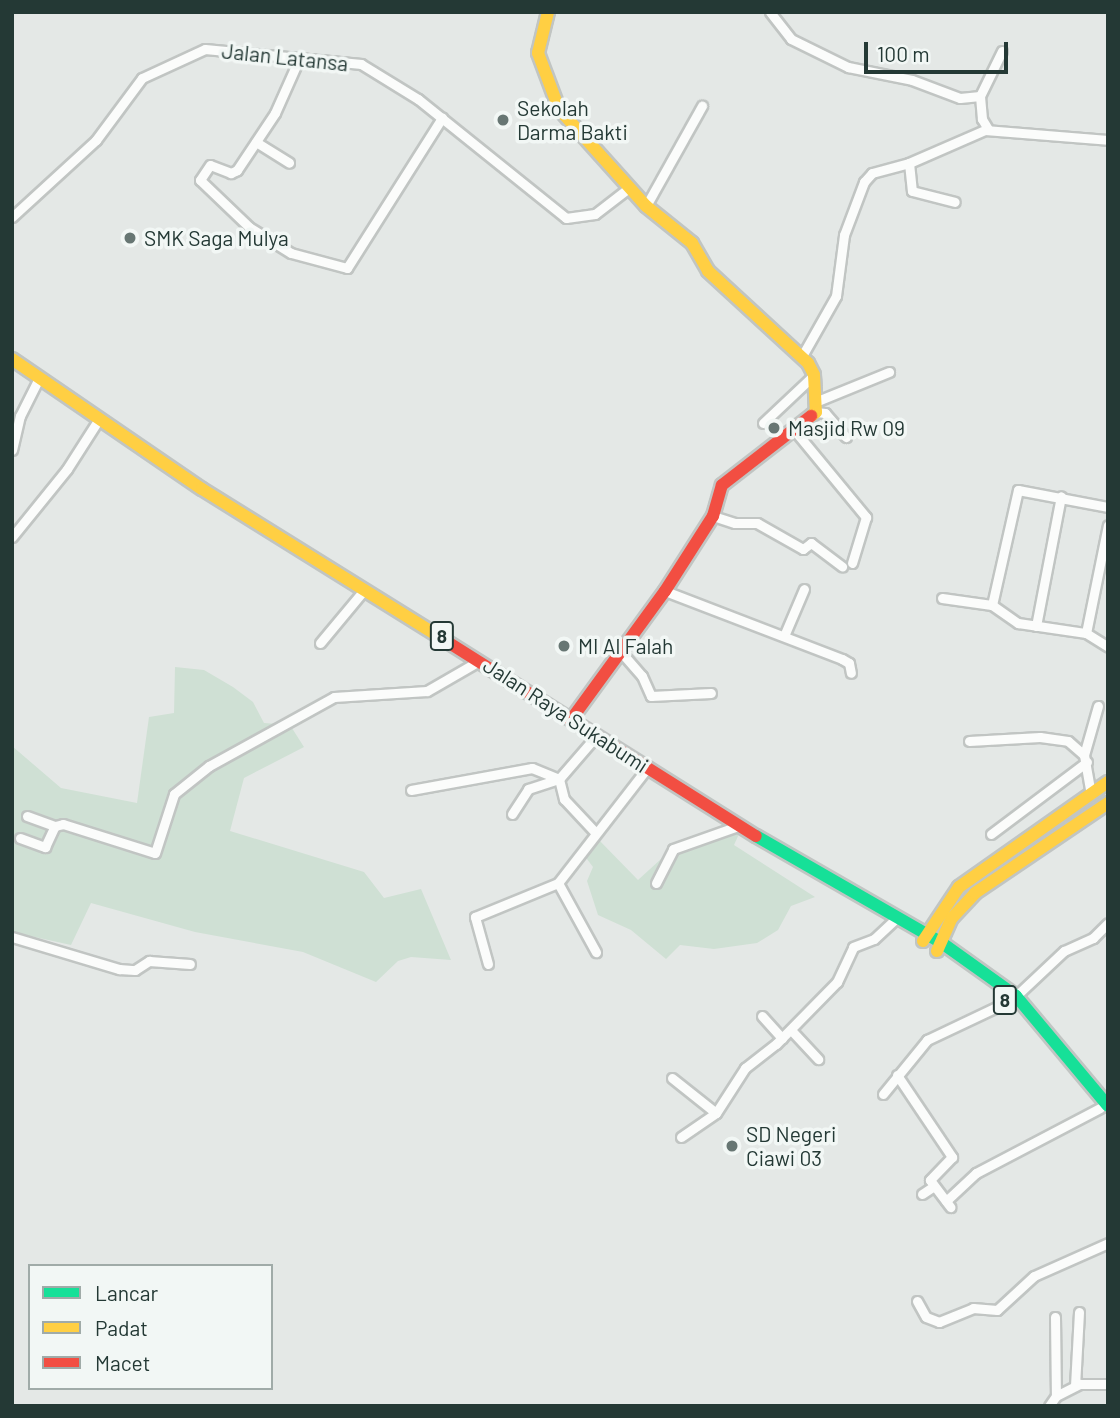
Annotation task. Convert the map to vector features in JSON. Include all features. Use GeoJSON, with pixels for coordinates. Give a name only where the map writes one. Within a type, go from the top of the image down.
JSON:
{"type":"FeatureCollection","features":[{"type":"Feature","properties":{"kind":"main road"},"geometry":{"type":"LineString","coordinates":[[548,12],[538,52],[554,101],[570,126],[646,206],[692,243],[708,271],[802,356],[814,375],[815,407],[795,430],[722,485],[713,516],[665,591],[573,717]]}},
{"type":"Feature","properties":{"kind":"main road","name":"Jalan Raya Sukabumi"},"geometry":{"type":"LineString","coordinates":[[12,359],[202,489],[940,947],[1012,999],[1104,1107],[1108,1121]]}},
{"type":"Feature","properties":{"kind":"main road"},"geometry":{"type":"LineString","coordinates":[[925,938],[960,887],[1108,782]]}},
{"type":"Feature","properties":{"kind":"main road"},"geometry":{"type":"LineString","coordinates":[[940,947],[953,918],[975,893],[1108,803]]}},
{"type":"Feature","properties":{"kind":"main road","name":"Jalan Raya Sukabumi"},"geometry":{"type":"LineString","coordinates":[[876,908],[893,921],[925,938]]}},
{"type":"Feature","properties":{"kind":"street"},"geometry":{"type":"LineString","coordinates":[[770,12],[791,39],[848,66],[912,80],[960,98],[981,96]]}},
{"type":"Feature","properties":{"kind":"street","name":"Jalan Latansa"},"geometry":{"type":"LineString","coordinates":[[12,216],[96,140],[148,73],[205,49],[361,64],[401,86],[566,218],[595,214],[630,187]]}},
{"type":"Feature","properties":{"kind":"street"},"geometry":{"type":"LineString","coordinates":[[988,130],[982,119],[981,96],[1003,51]]}},
{"type":"Feature","properties":{"kind":"street"},"geometry":{"type":"LineString","coordinates":[[299,59],[275,114],[234,173],[210,165],[201,185],[249,227],[291,253],[344,270],[442,118]]}},
{"type":"Feature","properties":{"kind":"street"},"geometry":{"type":"LineString","coordinates":[[646,206],[702,106]]}},
{"type":"Feature","properties":{"kind":"street"},"geometry":{"type":"LineString","coordinates":[[802,356],[836,296],[844,235],[865,180],[879,170],[909,163],[988,130],[1108,141]]}},
{"type":"Feature","properties":{"kind":"street"},"geometry":{"type":"LineString","coordinates":[[256,142],[289,163]]}},
{"type":"Feature","properties":{"kind":"street"},"geometry":{"type":"LineString","coordinates":[[909,163],[912,191],[955,202]]}},
{"type":"Feature","properties":{"kind":"street"},"geometry":{"type":"LineString","coordinates":[[815,407],[889,372]]}},
{"type":"Feature","properties":{"kind":"street"},"geometry":{"type":"LineString","coordinates":[[763,424],[814,375]]}},
{"type":"Feature","properties":{"kind":"street"},"geometry":{"type":"LineString","coordinates":[[12,450],[20,416],[39,379]]}},
{"type":"Feature","properties":{"kind":"street"},"geometry":{"type":"LineString","coordinates":[[815,407],[825,413],[846,437]]}},
{"type":"Feature","properties":{"kind":"street"},"geometry":{"type":"LineString","coordinates":[[12,537],[72,462],[99,419]]}},
{"type":"Feature","properties":{"kind":"street"},"geometry":{"type":"LineString","coordinates":[[795,430],[866,517],[852,564]]}},
{"type":"Feature","properties":{"kind":"street"},"geometry":{"type":"LineString","coordinates":[[992,605],[1016,493],[1021,490],[1108,507]]}},
{"type":"Feature","properties":{"kind":"street"},"geometry":{"type":"LineString","coordinates":[[1035,626],[1060,496]]}},
{"type":"Feature","properties":{"kind":"street"},"geometry":{"type":"LineString","coordinates":[[713,516],[735,523],[757,523],[803,549],[811,543],[842,566]]}},
{"type":"Feature","properties":{"kind":"street"},"geometry":{"type":"LineString","coordinates":[[1086,633],[1108,526]]}},
{"type":"Feature","properties":{"kind":"street"},"geometry":{"type":"LineString","coordinates":[[320,643],[365,589]]}},
{"type":"Feature","properties":{"kind":"street"},"geometry":{"type":"LineString","coordinates":[[784,636],[804,589]]}},
{"type":"Feature","properties":{"kind":"street"},"geometry":{"type":"LineString","coordinates":[[665,591],[849,663],[851,673]]}},
{"type":"Feature","properties":{"kind":"street"},"geometry":{"type":"LineString","coordinates":[[942,598],[992,605],[1018,623],[1086,633],[1108,647]]}},
{"type":"Feature","properties":{"kind":"street"},"geometry":{"type":"LineString","coordinates":[[621,652],[642,676],[652,696],[711,693]]}},
{"type":"Feature","properties":{"kind":"street"},"geometry":{"type":"LineString","coordinates":[[27,816],[55,826],[66,825],[139,852],[155,853],[174,793],[209,766],[334,697],[427,691],[480,660]]}},
{"type":"Feature","properties":{"kind":"street"},"geometry":{"type":"LineString","coordinates":[[1091,794],[1086,759],[1098,706]]}},
{"type":"Feature","properties":{"kind":"street"},"geometry":{"type":"LineString","coordinates":[[512,814],[528,789],[559,779],[598,734]]}},
{"type":"Feature","properties":{"kind":"street"},"geometry":{"type":"LineString","coordinates":[[969,741],[1053,737],[1068,741],[1086,759]]}},
{"type":"Feature","properties":{"kind":"street"},"geometry":{"type":"LineString","coordinates":[[992,834],[1086,759]]}},
{"type":"Feature","properties":{"kind":"street"},"geometry":{"type":"LineString","coordinates":[[411,790],[482,779],[526,767],[559,779]]}},
{"type":"Feature","properties":{"kind":"street"},"geometry":{"type":"LineString","coordinates":[[488,964],[476,931],[477,915],[558,883],[594,831],[648,767]]}},
{"type":"Feature","properties":{"kind":"street"},"geometry":{"type":"LineString","coordinates":[[559,779],[564,799],[594,831]]}},
{"type":"Feature","properties":{"kind":"street"},"geometry":{"type":"LineString","coordinates":[[656,883],[673,849],[720,829],[740,825]]}},
{"type":"Feature","properties":{"kind":"street"},"geometry":{"type":"LineString","coordinates":[[20,838],[45,847],[55,826]]}},
{"type":"Feature","properties":{"kind":"street"},"geometry":{"type":"LineString","coordinates":[[558,883],[596,951]]}},
{"type":"Feature","properties":{"kind":"street"},"geometry":{"type":"LineString","coordinates":[[681,1137],[716,1113],[737,1077],[791,1030],[837,982],[853,947],[874,939],[893,921]]}},
{"type":"Feature","properties":{"kind":"street"},"geometry":{"type":"LineString","coordinates":[[883,1094],[927,1040],[1012,999],[1064,951],[1100,933],[1108,923]]}},
{"type":"Feature","properties":{"kind":"street"},"geometry":{"type":"LineString","coordinates":[[12,937],[119,969],[135,970],[149,961],[190,964]]}},
{"type":"Feature","properties":{"kind":"street"},"geometry":{"type":"LineString","coordinates":[[762,1016],[782,1038]]}},
{"type":"Feature","properties":{"kind":"street"},"geometry":{"type":"LineString","coordinates":[[791,1030],[818,1059]]}},
{"type":"Feature","properties":{"kind":"street"},"geometry":{"type":"LineString","coordinates":[[897,1075],[951,1157],[930,1179],[948,1204],[976,1173],[1104,1107]]}},
{"type":"Feature","properties":{"kind":"street"},"geometry":{"type":"LineString","coordinates":[[672,1078],[716,1113]]}},
{"type":"Feature","properties":{"kind":"street"},"geometry":{"type":"LineString","coordinates":[[922,1194],[933,1186]]}},
{"type":"Feature","properties":{"kind":"street"},"geometry":{"type":"LineString","coordinates":[[917,1301],[926,1317],[939,1322],[973,1308],[997,1310],[1034,1276],[1108,1243]]}},
{"type":"Feature","properties":{"kind":"street"},"geometry":{"type":"LineString","coordinates":[[1075,1385],[1079,1312]]}},
{"type":"Feature","properties":{"kind":"street"},"geometry":{"type":"LineString","coordinates":[[1055,1318],[1056,1396]]}},
{"type":"Feature","properties":{"kind":"street"},"geometry":{"type":"LineString","coordinates":[[1049,1406],[1056,1396],[1075,1385],[1108,1384]]}},
{"type":"Feature","properties":{"kind":"green space"},"geometry":{"type":"Polygon","coordinates":[[[175,667],[204,670],[233,687],[253,702],[264,723],[290,725],[304,747],[244,778],[230,831],[364,872],[384,898],[421,889],[451,960],[411,957],[398,961],[376,982],[303,952],[195,932],[91,903],[71,945],[12,932],[12,746],[61,788],[137,803],[149,717],[174,713],[175,667]]]}},
{"type":"Feature","properties":{"kind":"green space"},"geometry":{"type":"Polygon","coordinates":[[[729,832],[739,834],[734,845],[815,897],[791,906],[778,930],[757,943],[714,949],[680,945],[666,959],[631,930],[598,915],[587,881],[593,867],[584,855],[597,838],[638,880],[672,849],[729,832]]]}},
{"type":"Feature","properties":{"kind":"traffic: fast"},"geometry":{"type":"LineString","coordinates":[[756,836],[942,943],[1016,996],[1108,1106]]}},
{"type":"Feature","properties":{"kind":"traffic: slow"},"geometry":{"type":"LineString","coordinates":[[548,12],[538,53],[559,109],[646,206],[692,243],[708,271],[808,363],[814,375],[816,412],[811,416]]}},
{"type":"Feature","properties":{"kind":"traffic: slow"},"geometry":{"type":"LineString","coordinates":[[12,359],[202,489],[446,641]]}},
{"type":"Feature","properties":{"kind":"traffic: slow"},"geometry":{"type":"LineString","coordinates":[[923,941],[959,887],[1108,782]]}},
{"type":"Feature","properties":{"kind":"traffic: slow"},"geometry":{"type":"LineString","coordinates":[[937,951],[952,918],[975,893],[1108,803]]}},
{"type":"Feature","properties":{"kind":"traffic: jam"},"geometry":{"type":"LineString","coordinates":[[573,717],[665,591],[713,516],[722,485],[811,416]]}},
{"type":"Feature","properties":{"kind":"traffic: jam"},"geometry":{"type":"LineString","coordinates":[[446,641],[756,836]]}},
{"type":"Feature","properties":{"kind":"place","name":"Sekolah Darma Bakti"},"geometry":{"type":"Point","coordinates":[503,120]}},
{"type":"Feature","properties":{"kind":"place","name":"SMK Saga Mulya"},"geometry":{"type":"Point","coordinates":[130,238]}},
{"type":"Feature","properties":{"kind":"place","name":"Masjid Rw 09"},"geometry":{"type":"Point","coordinates":[774,428]}},
{"type":"Feature","properties":{"kind":"place","name":"MI Al Falah"},"geometry":{"type":"Point","coordinates":[564,646]}},
{"type":"Feature","properties":{"kind":"place","name":"SD Negeri Ciawi 03"},"geometry":{"type":"Point","coordinates":[732,1146]}}]}
